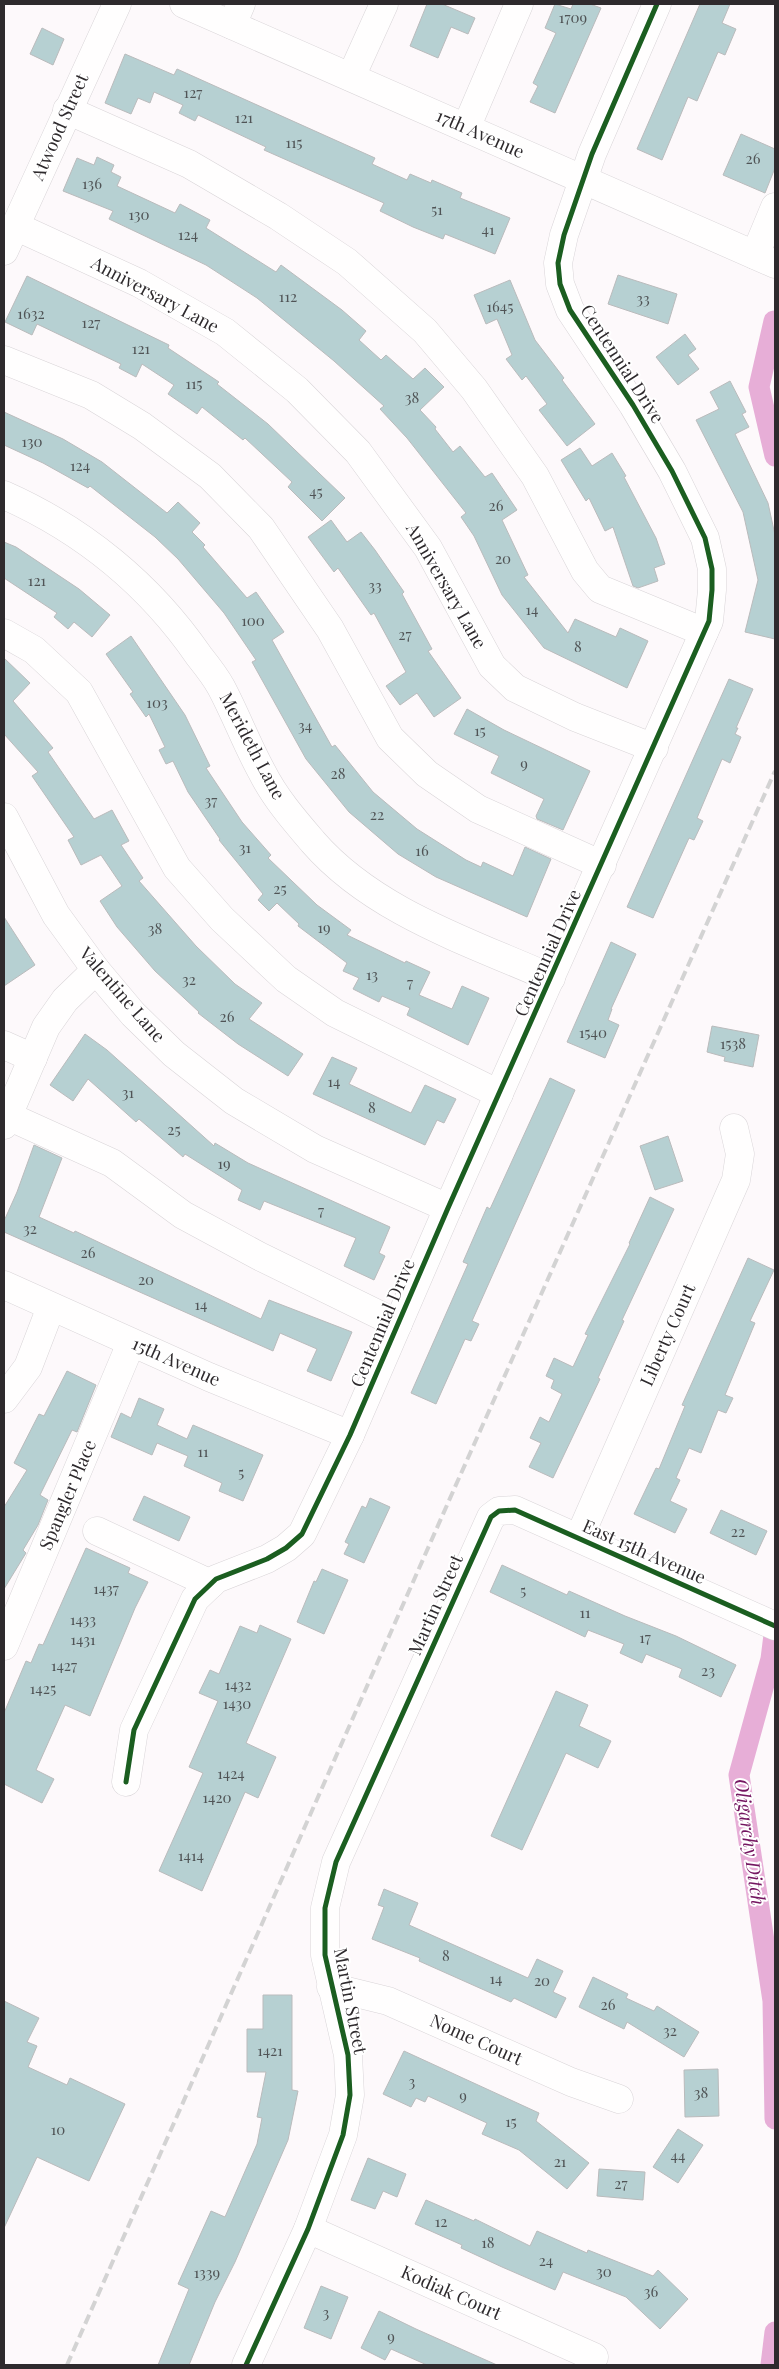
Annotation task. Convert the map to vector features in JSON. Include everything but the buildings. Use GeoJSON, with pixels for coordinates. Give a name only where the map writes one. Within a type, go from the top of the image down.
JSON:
{"type":"FeatureCollection","features":[{"type":"Feature","properties":{"kind":"street","name":"Atwood Street"},"geometry":{"type":"LineString","coordinates":[[4,251],[117,4]]}},
{"type":"Feature","properties":{"kind":"street","name":"17th Avenue"},"geometry":{"type":"LineString","coordinates":[[184,4],[236,14],[351,77],[765,259]]}},
{"type":"Feature","properties":{"kind":"street"},"geometry":{"type":"LineString","coordinates":[[351,77],[384,4]]}},
{"type":"Feature","properties":{"kind":"street"},"geometry":{"type":"LineString","coordinates":[[466,128],[519,4]]}},
{"type":"Feature","properties":{"kind":"street","name":"Centennial Drive"},"geometry":{"type":"LineString","coordinates":[[126,1782],[134,1730],[195,1600],[211,1584],[267,1559],[286,1548],[302,1534],[350,1435],[448,1208],[709,621],[712,569],[705,538],[672,471],[633,405],[570,310],[560,284],[558,263],[564,235],[583,178],[656,4]]}},
{"type":"Feature","properties":{"kind":"street"},"geometry":{"type":"LineString","coordinates":[[67,110],[189,164],[278,216],[346,262],[425,331],[474,389],[535,476],[584,571],[600,589],[704,632]]}},
{"type":"Feature","properties":{"kind":"street"},"geometry":{"type":"LineString","coordinates":[[765,259],[775,207]]}},
{"type":"Feature","properties":{"kind":"street","name":"Anniversary Lane"},"geometry":{"type":"LineString","coordinates":[[16,226],[139,283],[225,332],[297,390],[364,459],[428,548],[492,666],[515,688],[574,717],[654,748]]}},
{"type":"Feature","properties":{"kind":"street"},"geometry":{"type":"LineString","coordinates":[[4,360],[91,395],[142,426],[210,476],[261,528],[330,629],[390,738],[427,774],[478,810],[602,865]]}},
{"type":"Feature","properties":{"kind":"street","name":"Merideth Lane"},"geometry":{"type":"LineString","coordinates":[[4,495],[24,504],[82,537],[133,578],[179,626],[220,686],[262,773],[278,798],[315,844],[351,876],[408,914],[551,978]]}},
{"type":"Feature","properties":{"kind":"street"},"geometry":{"type":"LineString","coordinates":[[4,632],[34,650],[79,692],[177,868],[229,926],[286,979],[335,1013],[500,1094]]}},
{"type":"Feature","properties":{"kind":"street","name":"Valentine Lane"},"geometry":{"type":"LineString","coordinates":[[4,817],[56,915],[96,970],[133,1014],[174,1054],[234,1100],[315,1149],[448,1208]]}},
{"type":"Feature","properties":{"kind":"street"},"geometry":{"type":"LineString","coordinates":[[96,970],[65,1000],[46,1027],[6,1120],[112,1163],[183,1215],[259,1256],[398,1324]]}},
{"type":"Feature","properties":{"kind":"street"},"geometry":{"type":"LineString","coordinates":[[4,1045],[33,1058]]}},
{"type":"Feature","properties":{"kind":"street","name":"Liberty Court"},"geometry":{"type":"LineString","coordinates":[[579,1538],[736,1180],[740,1154],[734,1128]]}},
{"type":"Feature","properties":{"kind":"street","name":"15th Avenue"},"geometry":{"type":"LineString","coordinates":[[4,1285],[131,1343],[350,1435]]}},
{"type":"Feature","properties":{"kind":"street"},"geometry":{"type":"LineString","coordinates":[[4,1399],[28,1367],[51,1308]]}},
{"type":"Feature","properties":{"kind":"street","name":"Spangler Place"},"geometry":{"type":"LineString","coordinates":[[4,1646],[131,1343]]}},
{"type":"Feature","properties":{"kind":"street","name":"East 15th Avenue"},"geometry":{"type":"LineString","coordinates":[[499,1511],[515,1510],[768,1623]]}},
{"type":"Feature","properties":{"kind":"street","name":"Martin Street"},"geometry":{"type":"LineString","coordinates":[[246,2365],[308,2229],[343,2135],[350,2095],[348,2055],[325,1955],[325,1908],[336,1862],[491,1517],[499,1511]]}},
{"type":"Feature","properties":{"kind":"street"},"geometry":{"type":"LineString","coordinates":[[97,1531],[211,1584]]}},
{"type":"Feature","properties":{"kind":"street","name":"Nome Court"},"geometry":{"type":"LineString","coordinates":[[331,1987],[388,2001],[571,2082],[619,2099]]}},
{"type":"Feature","properties":{"kind":"street","name":"Kodiak Court"},"geometry":{"type":"LineString","coordinates":[[308,2229],[594,2357]]}},
{"type":"Feature","properties":{"kind":"waterway","name":"Oligarchy Ditch"},"geometry":{"type":"LineString","coordinates":[[774,321],[759,387],[775,456]]}},
{"type":"Feature","properties":{"kind":"waterway","name":"Oligarchy Ditch"},"geometry":{"type":"LineString","coordinates":[[775,1627],[771,1659],[739,1775],[773,2001],[775,2119]]}},
{"type":"Feature","properties":{"kind":"waterway","name":"Oligarchy Ditch"},"geometry":{"type":"LineString","coordinates":[[771,2365],[775,2332]]}},
{"type":"Feature","properties":{"kind":"railway"},"geometry":{"type":"LineString","coordinates":[[67,2365],[455,1487],[775,771]]}},
{"type":"Feature","properties":{"kind":"cycle path"},"geometry":{"type":"LineString","coordinates":[[126,1782],[134,1730],[195,1599],[216,1579],[267,1559],[286,1548],[302,1534],[350,1435],[448,1208],[709,621],[712,569],[705,538],[672,471],[633,405],[570,310],[560,284],[558,263],[564,235],[592,154],[657,4]]}},
{"type":"Feature","properties":{"kind":"cycle path"},"geometry":{"type":"LineString","coordinates":[[246,2365],[308,2229],[343,2135],[350,2095],[348,2055],[325,1955],[325,1908],[336,1862],[491,1517],[499,1511],[515,1510],[775,1626]]}}]}
